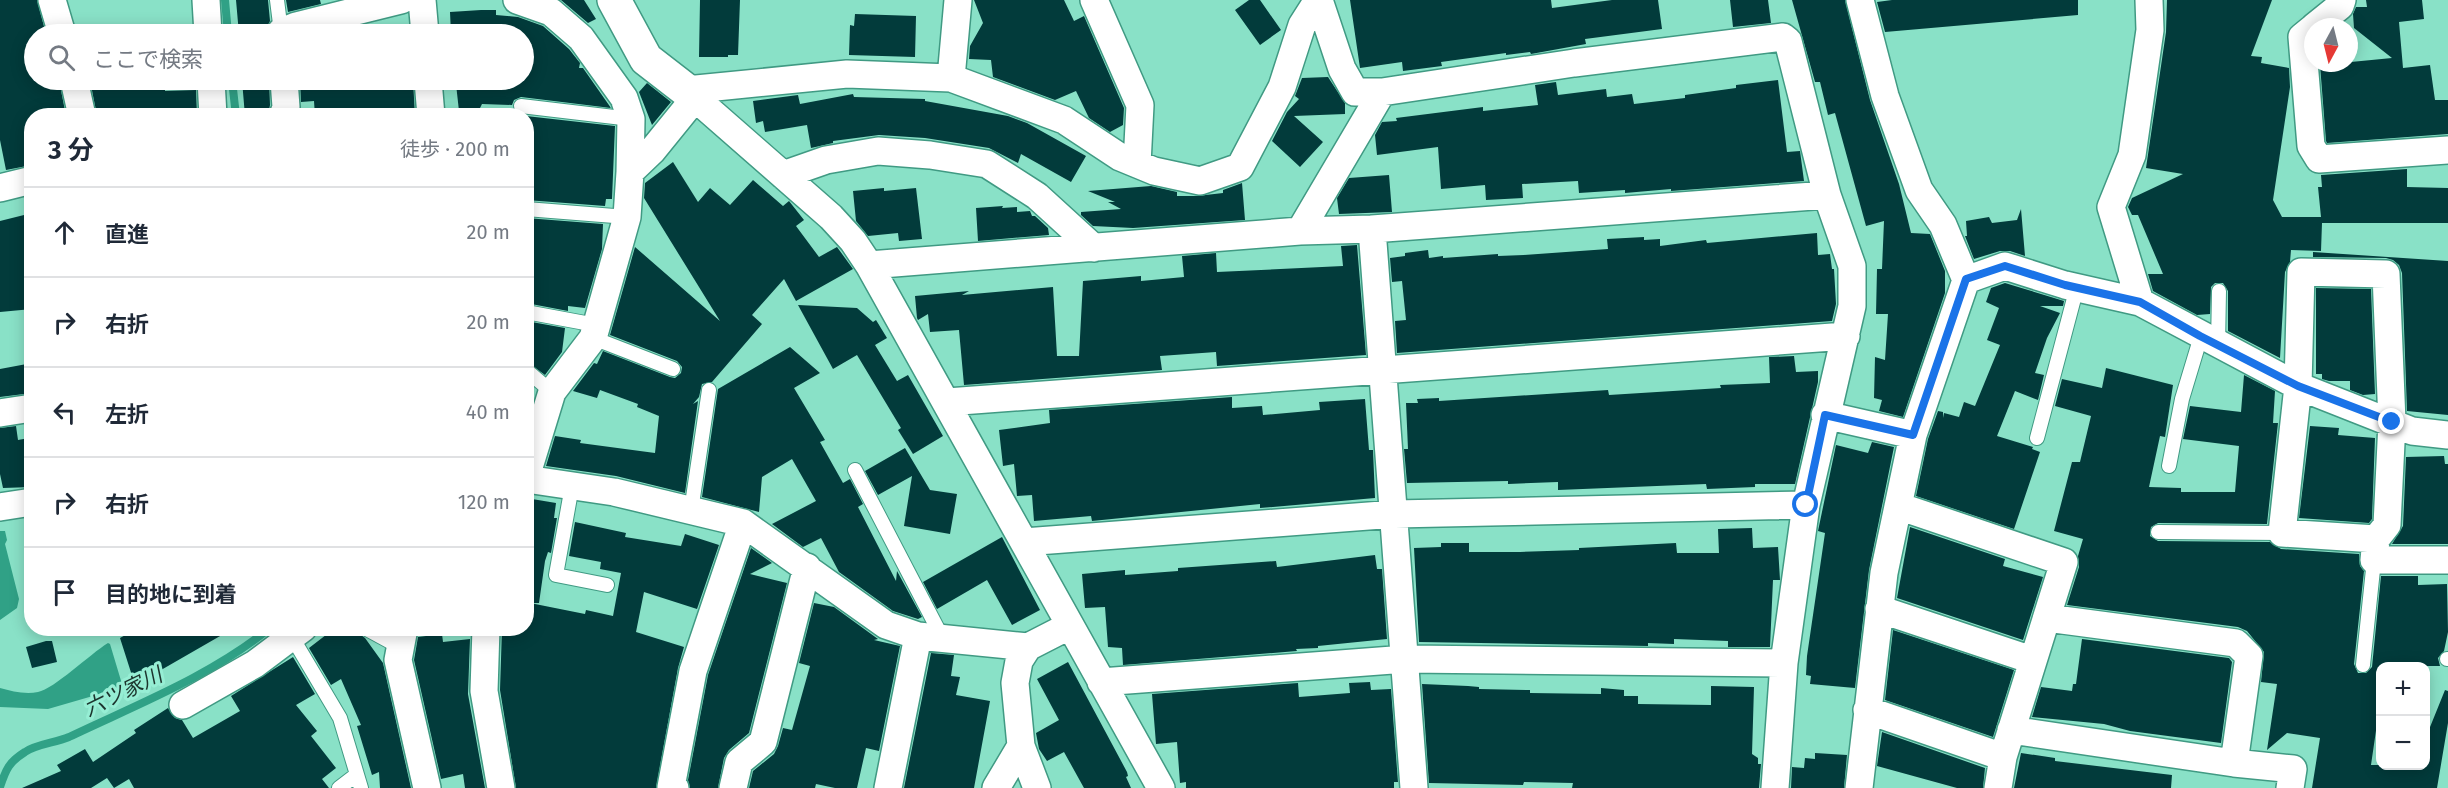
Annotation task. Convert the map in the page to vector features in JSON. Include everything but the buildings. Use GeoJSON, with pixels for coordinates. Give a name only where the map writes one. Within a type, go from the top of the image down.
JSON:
{"type":"FeatureCollection","features":[{"type":"Feature","properties":{"kind":"street"},"geometry":{"type":"LineString","coordinates":[[52,0],[59,24]]}},
{"type":"Feature","properties":{"kind":"street"},"geometry":{"type":"LineString","coordinates":[[206,0],[207,24]]}},
{"type":"Feature","properties":{"kind":"street"},"geometry":{"type":"LineString","coordinates":[[310,24],[362,8],[401,0]]}},
{"type":"Feature","properties":{"kind":"street"},"geometry":{"type":"LineString","coordinates":[[422,0],[424,24]]}},
{"type":"Feature","properties":{"kind":"street"},"geometry":{"type":"LineString","coordinates":[[517,0],[551,12],[581,38],[624,98],[631,118],[627,217],[595,332],[552,392],[534,452]]}},
{"type":"Feature","properties":{"kind":"street"},"geometry":{"type":"LineString","coordinates":[[951,78],[958,0]]}},
{"type":"Feature","properties":{"kind":"street"},"geometry":{"type":"LineString","coordinates":[[1094,0],[1140,105],[1137,164]]}},
{"type":"Feature","properties":{"kind":"street"},"geometry":{"type":"LineString","coordinates":[[630,172],[652,150],[691,94],[847,74],[951,78],[1064,120],[1120,157],[1154,171],[1200,181],[1240,166],[1282,87],[1302,25],[1318,0]]}},
{"type":"Feature","properties":{"kind":"street"},"geometry":{"type":"LineString","coordinates":[[1318,0],[1342,69],[1355,92],[1382,92],[1574,63],[1783,37],[1788,41],[1827,195],[1852,266],[1852,306],[1806,505],[1784,663],[1775,788]]}},
{"type":"Feature","properties":{"kind":"street"},"geometry":{"type":"LineString","coordinates":[[1859,788],[1879,609],[1898,506],[1913,435],[1966,279],[1943,225],[1919,190],[1885,96],[1860,0]]}},
{"type":"Feature","properties":{"kind":"street"},"geometry":{"type":"LineString","coordinates":[[2140,302],[2111,207],[2132,155],[2150,30],[2149,0]]}},
{"type":"Feature","properties":{"kind":"street"},"geometry":{"type":"LineString","coordinates":[[2326,18],[2340,6],[2342,0]]}},
{"type":"Feature","properties":{"kind":"street"},"geometry":{"type":"LineString","coordinates":[[617,1],[646,59],[691,94],[831,217],[853,241],[947,402],[1069,626],[1161,788]]}},
{"type":"Feature","properties":{"kind":"street"},"geometry":{"type":"LineString","coordinates":[[2304,36],[2302,37],[2304,61]]}},
{"type":"Feature","properties":{"kind":"street"},"geometry":{"type":"LineString","coordinates":[[2305,72],[2311,146],[2319,159],[2448,150]]}},
{"type":"Feature","properties":{"kind":"street"},"geometry":{"type":"LineString","coordinates":[[76,90],[80,108]]}},
{"type":"Feature","properties":{"kind":"street"},"geometry":{"type":"LineString","coordinates":[[212,90],[213,108]]}},
{"type":"Feature","properties":{"kind":"street"},"geometry":{"type":"LineString","coordinates":[[285,90],[286,108]]}},
{"type":"Feature","properties":{"kind":"street"},"geometry":{"type":"LineString","coordinates":[[429,90],[430,108]]}},
{"type":"Feature","properties":{"kind":"street"},"geometry":{"type":"LineString","coordinates":[[1300,231],[1382,92]]}},
{"type":"Feature","properties":{"kind":"street"},"geometry":{"type":"LineString","coordinates":[[783,175],[826,160],[878,151],[930,155],[987,165],[1037,196],[1094,248]]}},
{"type":"Feature","properties":{"kind":"street"},"geometry":{"type":"LineString","coordinates":[[0,188],[24,182]]}},
{"type":"Feature","properties":{"kind":"street"},"geometry":{"type":"LineString","coordinates":[[869,265],[1300,231],[1372,229],[1827,195]]}},
{"type":"Feature","properties":{"kind":"street"},"geometry":{"type":"LineString","coordinates":[[1372,229],[1414,788]]}},
{"type":"Feature","properties":{"kind":"street"},"geometry":{"type":"LineString","coordinates":[[1966,279],[2005,266],[2140,302],[2298,386],[2412,431],[2448,435]]}},
{"type":"Feature","properties":{"kind":"street"},"geometry":{"type":"LineString","coordinates":[[2375,549],[2387,525],[2392,422],[2386,274],[2301,272],[2298,386],[2282,533],[2375,549],[2448,560]]}},
{"type":"Feature","properties":{"kind":"street"},"geometry":{"type":"LineString","coordinates":[[947,402],[1383,372],[1846,336]]}},
{"type":"Feature","properties":{"kind":"street"},"geometry":{"type":"LineString","coordinates":[[0,413],[24,409]]}},
{"type":"Feature","properties":{"kind":"street"},"geometry":{"type":"LineString","coordinates":[[1825,415],[1913,435]]}},
{"type":"Feature","properties":{"kind":"street"},"geometry":{"type":"LineString","coordinates":[[534,479],[614,492],[743,523],[886,625],[931,638],[1028,647]]}},
{"type":"Feature","properties":{"kind":"street"},"geometry":{"type":"LineString","coordinates":[[0,507],[24,502]]}},
{"type":"Feature","properties":{"kind":"street"},"geometry":{"type":"LineString","coordinates":[[1024,542],[1395,514],[1806,505]]}},
{"type":"Feature","properties":{"kind":"street"},"geometry":{"type":"LineString","coordinates":[[1898,506],[2064,562],[2003,757],[1998,788]]}},
{"type":"Feature","properties":{"kind":"street"},"geometry":{"type":"LineString","coordinates":[[675,788],[671,787],[693,671],[743,523]]}},
{"type":"Feature","properties":{"kind":"street"},"geometry":{"type":"LineString","coordinates":[[733,788],[739,762],[762,742],[807,567]]}},
{"type":"Feature","properties":{"kind":"street"},"geometry":{"type":"LineString","coordinates":[[1879,609],[2032,660]]}},
{"type":"Feature","properties":{"kind":"street"},"geometry":{"type":"LineString","coordinates":[[2047,618],[2236,643],[2249,656],[2234,763]]}},
{"type":"Feature","properties":{"kind":"street"},"geometry":{"type":"LineString","coordinates":[[1037,788],[1021,746],[1015,683],[1019,661],[1028,647],[1069,626]]}},
{"type":"Feature","properties":{"kind":"street"},"geometry":{"type":"LineString","coordinates":[[183,705],[255,664],[293,636]]}},
{"type":"Feature","properties":{"kind":"street"},"geometry":{"type":"LineString","coordinates":[[486,636],[484,691],[501,788]]}},
{"type":"Feature","properties":{"kind":"street"},"geometry":{"type":"LineString","coordinates":[[402,638],[398,660],[427,788]]}},
{"type":"Feature","properties":{"kind":"street"},"geometry":{"type":"LineString","coordinates":[[888,788],[931,638]]}},
{"type":"Feature","properties":{"kind":"street"},"geometry":{"type":"LineString","coordinates":[[1101,682],[1406,659],[1784,663]]}},
{"type":"Feature","properties":{"kind":"street"},"geometry":{"type":"LineString","coordinates":[[1867,710],[2003,757]]}},
{"type":"Feature","properties":{"kind":"street"},"geometry":{"type":"LineString","coordinates":[[2011,730],[2234,763],[2293,769],[2290,788]]}},
{"type":"Feature","properties":{"kind":"street"},"geometry":{"type":"LineString","coordinates":[[996,788],[1021,746]]}},
{"type":"Feature","properties":{"kind":"lane"},"geometry":{"type":"LineString","coordinates":[[277,0],[279,24]]}},
{"type":"Feature","properties":{"kind":"lane"},"geometry":{"type":"LineString","coordinates":[[521,106],[631,118]]}},
{"type":"Feature","properties":{"kind":"lane"},"geometry":{"type":"LineString","coordinates":[[534,210],[627,217]]}},
{"type":"Feature","properties":{"kind":"lane"},"geometry":{"type":"LineString","coordinates":[[2037,438],[2077,287]]}},
{"type":"Feature","properties":{"kind":"lane"},"geometry":{"type":"LineString","coordinates":[[2169,466],[2182,399],[2209,340],[2219,291]]}},
{"type":"Feature","properties":{"kind":"lane"},"geometry":{"type":"LineString","coordinates":[[534,314],[595,332],[673,369]]}},
{"type":"Feature","properties":{"kind":"lane"},"geometry":{"type":"LineString","coordinates":[[534,377],[552,392]]}},
{"type":"Feature","properties":{"kind":"lane"},"geometry":{"type":"LineString","coordinates":[[691,511],[709,390]]}},
{"type":"Feature","properties":{"kind":"lane"},"geometry":{"type":"LineString","coordinates":[[855,470],[931,638]]}},
{"type":"Feature","properties":{"kind":"lane"},"geometry":{"type":"LineString","coordinates":[[572,486],[556,575],[607,585]]}},
{"type":"Feature","properties":{"kind":"lane"},"geometry":{"type":"LineString","coordinates":[[2158,532],[2282,533]]}},
{"type":"Feature","properties":{"kind":"lane"},"geometry":{"type":"LineString","coordinates":[[2363,665],[2375,549]]}},
{"type":"Feature","properties":{"kind":"lane"},"geometry":{"type":"LineString","coordinates":[[299,636],[340,718],[358,782],[339,788]]}},
{"type":"Feature","properties":{"kind":"shaded area"},"geometry":{"type":"Polygon","coordinates":[[[0,531],[5,531],[7,540],[5,544],[19,599],[17,608],[0,620],[0,531]]]}},
{"type":"Feature","properties":{"kind":"shaded area"},"geometry":{"type":"Polygon","coordinates":[[[108,643],[122,684],[117,689],[48,709],[0,707],[0,688],[28,693],[38,692],[62,678],[108,643]]]}},
{"type":"Feature","properties":{"kind":"waterway","name":"六ツ家川"},"geometry":{"type":"LineString","coordinates":[[225,0],[227,24]]}},
{"type":"Feature","properties":{"kind":"waterway","name":"六ツ家川"},"geometry":{"type":"LineString","coordinates":[[233,90],[235,108]]}},
{"type":"Feature","properties":{"kind":"waterway","name":"六ツ家川"},"geometry":{"type":"LineString","coordinates":[[0,787],[9,766],[25,752],[69,737],[172,688],[223,661],[259,636]]}},
{"type":"Feature","properties":{"kind":"route"},"geometry":{"type":"LineString","coordinates":[[1806,505],[1825,415],[1913,435],[1966,279],[2005,266],[2065,285],[2140,302],[2200,336],[2298,386],[2392,422]]}}]}
